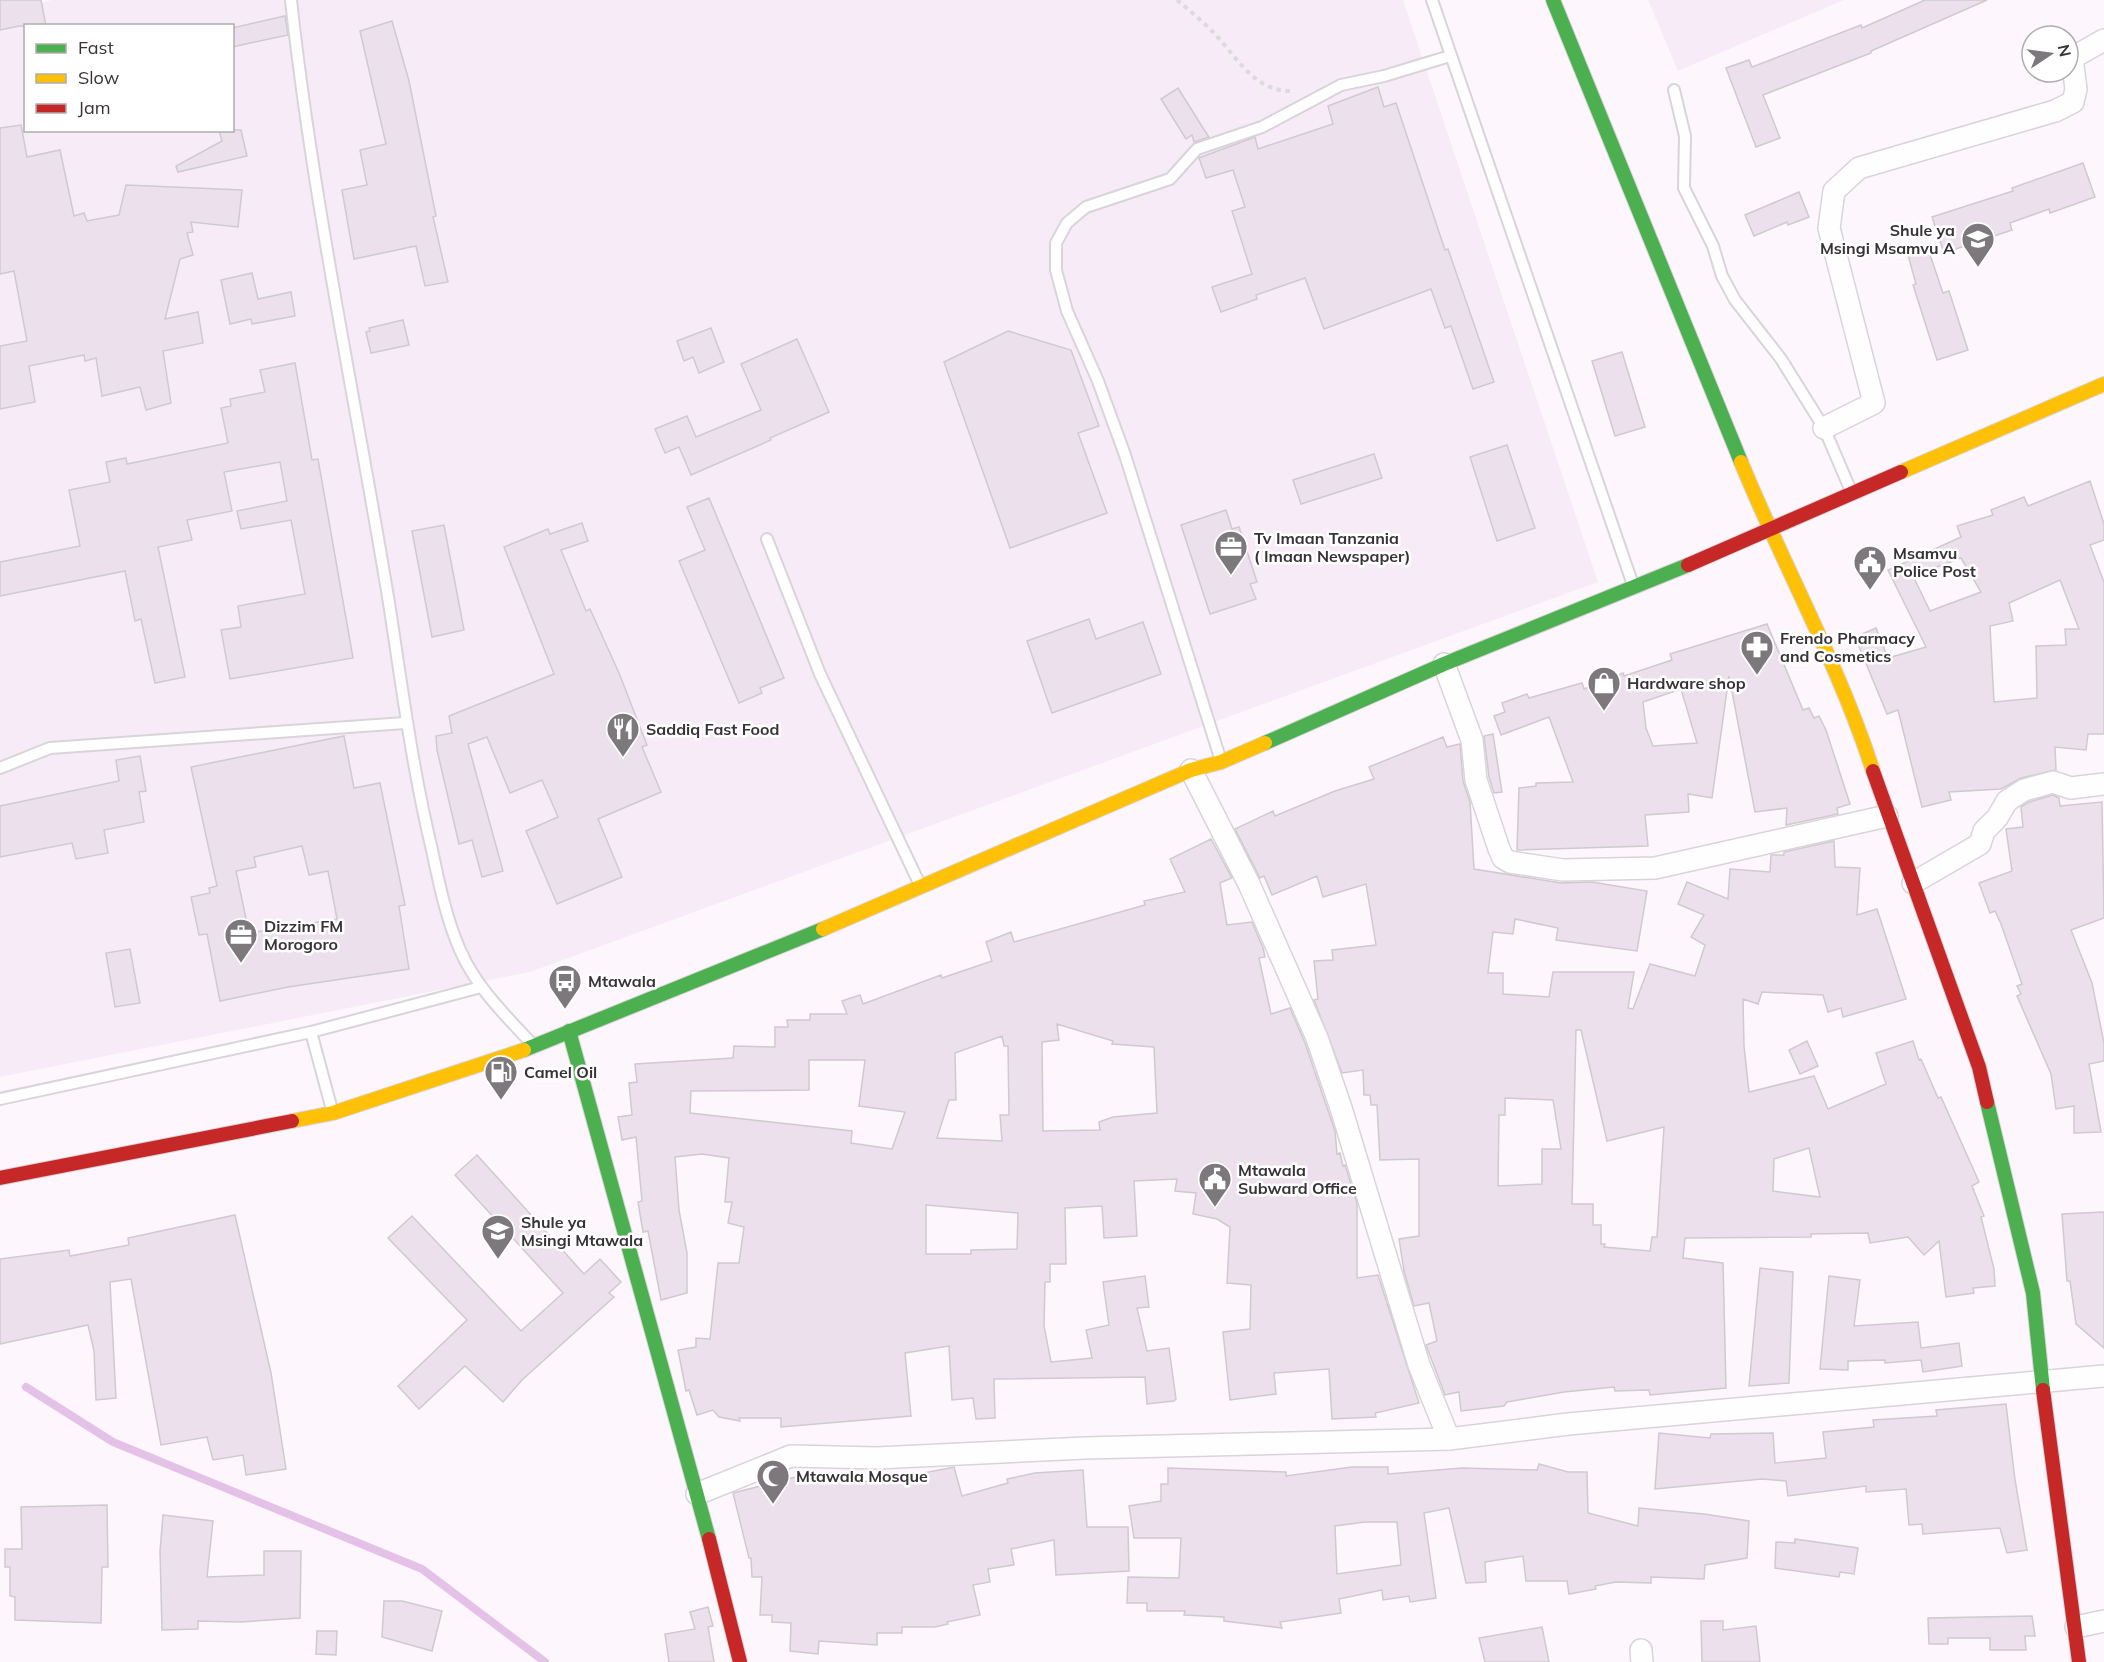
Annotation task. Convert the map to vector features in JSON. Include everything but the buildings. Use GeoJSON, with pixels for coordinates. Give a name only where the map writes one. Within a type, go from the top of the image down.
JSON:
{"type":"FeatureCollection","features":[{"type":"Feature","properties":{"kind":"street"},"geometry":{"type":"LineString","coordinates":[[1553,0],[1769,530],[1857,722],[1887,816],[1978,1067],[2033,1293],[2042,1382],[2062,1522],[2070,1609],[2076,1627],[2079,1662]]}},
{"type":"Feature","properties":{"kind":"street"},"geometry":{"type":"LineString","coordinates":[[1824,428],[1875,403],[1829,228],[1834,191],[1859,168],[2055,111],[2073,102],[2076,89],[2072,58],[2104,40]]}},
{"type":"Feature","properties":{"kind":"street"},"geometry":{"type":"LineString","coordinates":[[0,1178],[333,1113],[534,1047],[922,888],[1191,770],[1221,762],[1444,664],[1634,588],[2104,384]]}},
{"type":"Feature","properties":{"kind":"street"},"geometry":{"type":"LineString","coordinates":[[1444,664],[1472,740],[1476,780],[1498,849],[1503,858],[1510,862],[1563,870],[1655,868],[1887,816]]}},
{"type":"Feature","properties":{"kind":"street"},"geometry":{"type":"LineString","coordinates":[[1191,770],[1254,894],[1317,1038],[1341,1107],[1419,1365],[1449,1439]]}},
{"type":"Feature","properties":{"kind":"street"},"geometry":{"type":"LineString","coordinates":[[1913,883],[1980,844],[1984,831],[1997,818],[2007,801],[2024,790],[2053,782],[2071,788],[2104,784]]}},
{"type":"Feature","properties":{"kind":"street"},"geometry":{"type":"LineString","coordinates":[[569,1031],[697,1494],[740,1662]]}},
{"type":"Feature","properties":{"kind":"street"},"geometry":{"type":"LineString","coordinates":[[697,1494],[791,1456],[877,1458],[1085,1448],[1449,1439],[1568,1424],[2104,1376]]}},
{"type":"Feature","properties":{"kind":"street"},"geometry":{"type":"LineString","coordinates":[[2076,1627],[2104,1621]]}},
{"type":"Feature","properties":{"kind":"lane"},"geometry":{"type":"LineString","coordinates":[[291,0],[303,112],[389,605],[405,723],[420,802],[450,923],[459,949],[481,987],[534,1047]]}},
{"type":"Feature","properties":{"kind":"lane"},"geometry":{"type":"LineString","coordinates":[[1432,0],[1634,588]]}},
{"type":"Feature","properties":{"kind":"lane"},"geometry":{"type":"LineString","coordinates":[[1221,762],[1125,455],[1098,381],[1067,310],[1054,255],[1056,243],[1066,223],[1086,207],[1170,179],[1197,149],[1263,127],[1341,85],[1384,76],[1450,56]]}},
{"type":"Feature","properties":{"kind":"lane"},"geometry":{"type":"LineString","coordinates":[[1674,90],[1684,136],[1684,188],[1713,246],[1722,276],[1735,300],[1781,358],[1824,428],[1852,494]]}},
{"type":"Feature","properties":{"kind":"lane"},"geometry":{"type":"LineString","coordinates":[[767,539],[820,674],[922,888]]}},
{"type":"Feature","properties":{"kind":"lane"},"geometry":{"type":"LineString","coordinates":[[0,768],[50,748],[405,723]]}},
{"type":"Feature","properties":{"kind":"lane"},"geometry":{"type":"LineString","coordinates":[[0,1099],[311,1032],[481,987]]}},
{"type":"Feature","properties":{"kind":"lane"},"geometry":{"type":"LineString","coordinates":[[311,1032],[333,1113]]}},
{"type":"Feature","properties":{"kind":"path"},"geometry":{"type":"LineString","coordinates":[[1177,0],[1213,32],[1241,65],[1263,85],[1276,91],[1304,88],[1321,94]]}},
{"type":"Feature","properties":{"kind":"shaded area"},"geometry":{"type":"Polygon","coordinates":[[[52,0],[1403,0],[1598,582],[530,972],[0,1077],[0,12],[52,0]]]}},
{"type":"Feature","properties":{"kind":"shaded area"},"geometry":{"type":"Polygon","coordinates":[[[1648,0],[1844,0],[1678,71],[1648,0]]]}},
{"type":"Feature","properties":{"kind":"waterway"},"geometry":{"type":"LineString","coordinates":[[26,1387],[113,1442],[422,1569],[545,1662]]}},
{"type":"Feature","properties":{"kind":"traffic: fast"},"geometry":{"type":"LineString","coordinates":[[1553,0],[1741,462]]}},
{"type":"Feature","properties":{"kind":"traffic: fast"},"geometry":{"type":"LineString","coordinates":[[1265,743],[1444,664],[1688,565]]}},
{"type":"Feature","properties":{"kind":"traffic: fast"},"geometry":{"type":"LineString","coordinates":[[524,1050],[823,929]]}},
{"type":"Feature","properties":{"kind":"traffic: fast"},"geometry":{"type":"LineString","coordinates":[[569,1031],[709,1539]]}},
{"type":"Feature","properties":{"kind":"traffic: fast"},"geometry":{"type":"LineString","coordinates":[[1987,1102],[2033,1293],[2043,1390]]}},
{"type":"Feature","properties":{"kind":"traffic: slow"},"geometry":{"type":"LineString","coordinates":[[1901,472],[2104,384]]}},
{"type":"Feature","properties":{"kind":"traffic: slow"},"geometry":{"type":"LineString","coordinates":[[1741,462],[1844,692],[1873,771]]}},
{"type":"Feature","properties":{"kind":"traffic: slow"},"geometry":{"type":"LineString","coordinates":[[823,929],[1191,770],[1221,762],[1265,743]]}},
{"type":"Feature","properties":{"kind":"traffic: slow"},"geometry":{"type":"LineString","coordinates":[[292,1121],[333,1113],[524,1050]]}},
{"type":"Feature","properties":{"kind":"traffic: jam"},"geometry":{"type":"LineString","coordinates":[[1688,565],[1901,472]]}},
{"type":"Feature","properties":{"kind":"traffic: jam"},"geometry":{"type":"LineString","coordinates":[[1873,771],[1979,1067],[1987,1102]]}},
{"type":"Feature","properties":{"kind":"traffic: jam"},"geometry":{"type":"LineString","coordinates":[[0,1178],[292,1121]]}},
{"type":"Feature","properties":{"kind":"traffic: jam"},"geometry":{"type":"LineString","coordinates":[[2043,1390],[2079,1662]]}},
{"type":"Feature","properties":{"kind":"traffic: jam"},"geometry":{"type":"LineString","coordinates":[[709,1539],[740,1662]]}},
{"type":"Feature","properties":{"kind":"place","name":"Shule ya Msingi Msamvu A"},"geometry":{"type":"Point","coordinates":[1978,268]}},
{"type":"Feature","properties":{"kind":"place","name":"Tv Imaan Tanzania ( Imaan Newspaper)"},"geometry":{"type":"Point","coordinates":[1231,576]}},
{"type":"Feature","properties":{"kind":"place","name":"Msamvu Police Post"},"geometry":{"type":"Point","coordinates":[1870,591]}},
{"type":"Feature","properties":{"kind":"place","name":"Frendo Pharmacy and Cosmetics"},"geometry":{"type":"Point","coordinates":[1757,676]}},
{"type":"Feature","properties":{"kind":"place","name":"Hardware shop"},"geometry":{"type":"Point","coordinates":[1604,712]}},
{"type":"Feature","properties":{"kind":"place","name":"Saddiq Fast Food"},"geometry":{"type":"Point","coordinates":[623,758]}},
{"type":"Feature","properties":{"kind":"place","name":"Dizzim FM Morogoro"},"geometry":{"type":"Point","coordinates":[241,964]}},
{"type":"Feature","properties":{"kind":"place","name":"Mtawala"},"geometry":{"type":"Point","coordinates":[565,1010]}},
{"type":"Feature","properties":{"kind":"place","name":"Camel Oil"},"geometry":{"type":"Point","coordinates":[501,1101]}},
{"type":"Feature","properties":{"kind":"place","name":"Mtawala Subward Office"},"geometry":{"type":"Point","coordinates":[1215,1208]}},
{"type":"Feature","properties":{"kind":"place","name":"Shule ya Msingi Mtawala"},"geometry":{"type":"Point","coordinates":[498,1260]}},
{"type":"Feature","properties":{"kind":"place","name":"Mtawala Mosque"},"geometry":{"type":"Point","coordinates":[773,1505]}}]}
